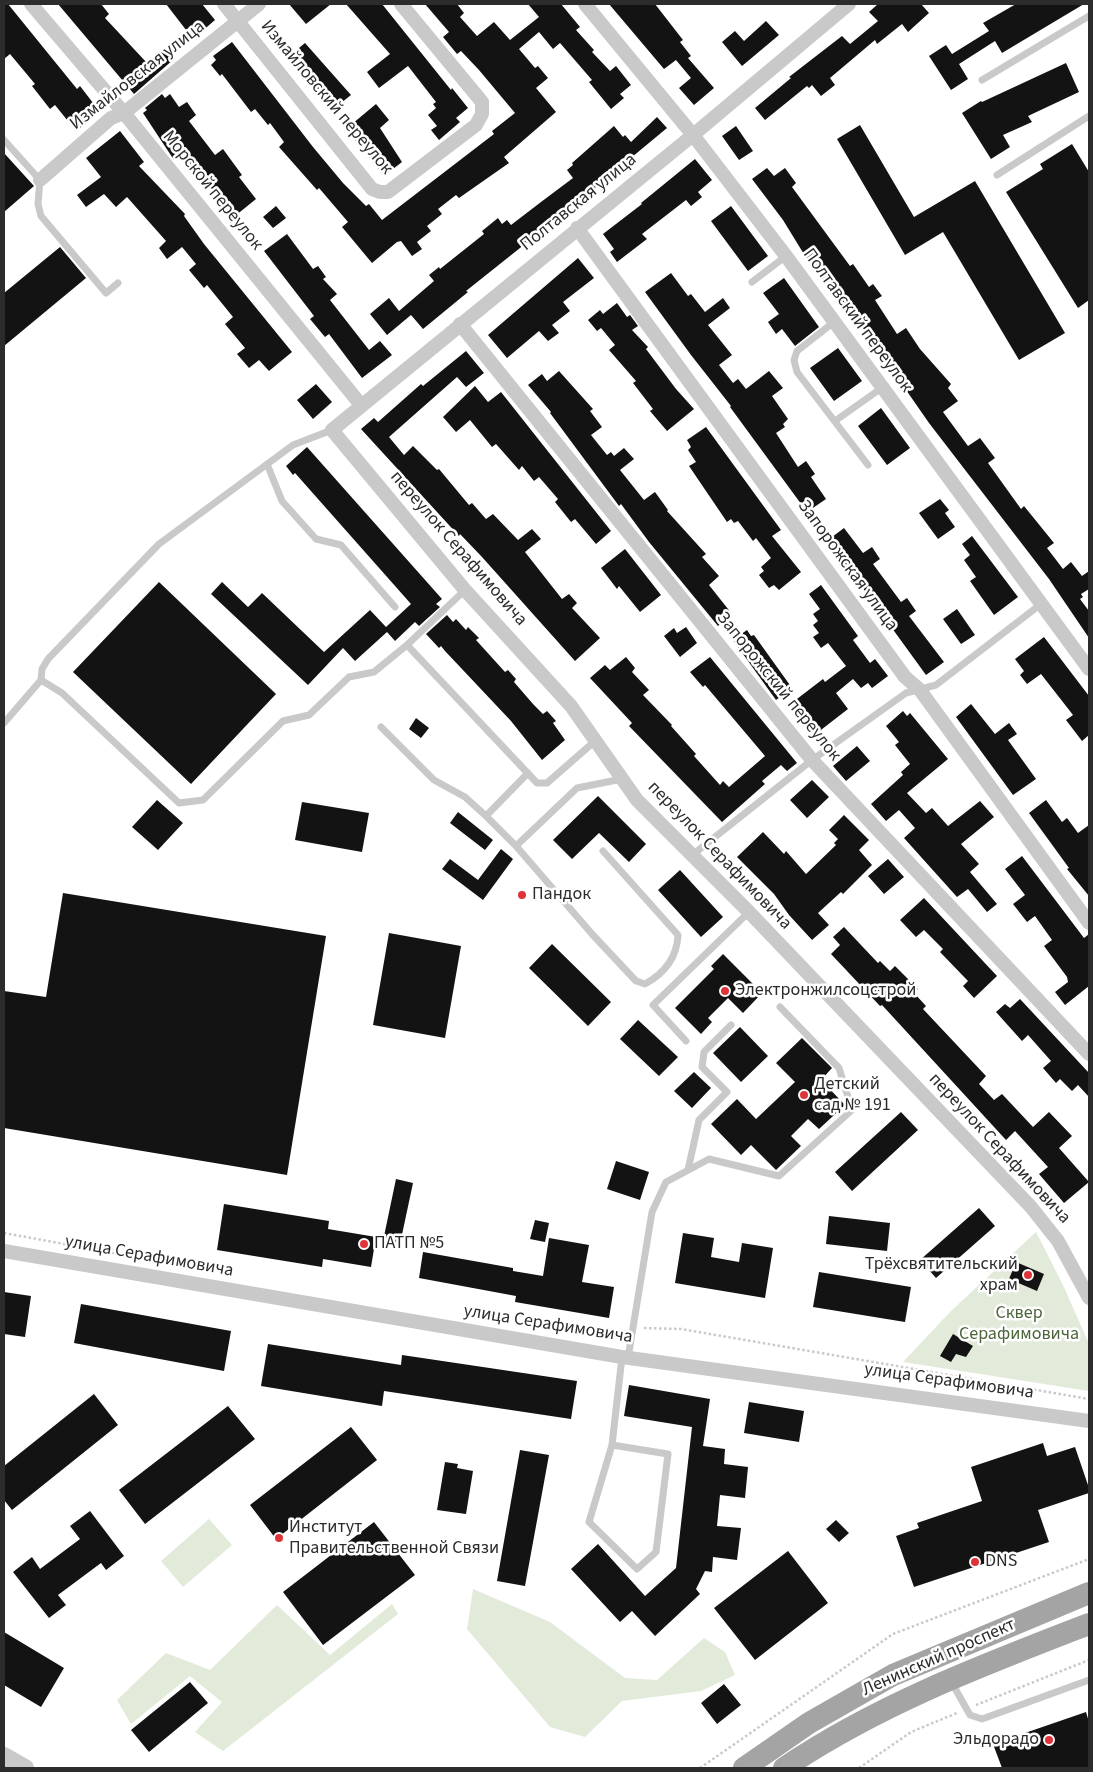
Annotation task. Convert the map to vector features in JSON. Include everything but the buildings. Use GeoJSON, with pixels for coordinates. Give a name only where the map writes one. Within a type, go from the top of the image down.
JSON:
{"type":"FeatureCollection","features":[{"type":"Feature","properties":{"kind":"main road","name":"Ленинский проспект"},"geometry":{"type":"LineString","coordinates":[[744,1768],[809,1723],[893,1675],[1089,1593]]}},
{"type":"Feature","properties":{"kind":"main road","name":"Ленинский проспект"},"geometry":{"type":"LineString","coordinates":[[784,1768],[826,1740],[900,1701],[950,1678],[1089,1624]]}},
{"type":"Feature","properties":{"kind":"street","name":"Морской переулок"},"geometry":{"type":"LineString","coordinates":[[31,4],[124,113],[361,405]]}},
{"type":"Feature","properties":{"kind":"street","name":"Измайловский переулок"},"geometry":{"type":"LineString","coordinates":[[224,4],[372,189],[380,192],[388,192],[476,125],[482,114],[482,102],[401,4]]}},
{"type":"Feature","properties":{"kind":"street","name":"Измайловская улица"},"geometry":{"type":"LineString","coordinates":[[40,180],[111,118],[124,113],[259,4]]}},
{"type":"Feature","properties":{"kind":"street","name":"Полтавский переулок"},"geometry":{"type":"LineString","coordinates":[[585,4],[693,135],[786,256],[1089,670]]}},
{"type":"Feature","properties":{"kind":"street","name":"Полтавская улица"},"geometry":{"type":"LineString","coordinates":[[332,430],[693,135],[849,4]]}},
{"type":"Feature","properties":{"kind":"street","name":"Запорожская улица"},"geometry":{"type":"LineString","coordinates":[[577,228],[905,677],[920,690],[1089,923]]}},
{"type":"Feature","properties":{"kind":"street","name":"Запорожский переулок"},"geometry":{"type":"LineString","coordinates":[[460,324],[812,760],[1089,1054]]}},
{"type":"Feature","properties":{"kind":"street","name":"переулок Серафимовича"},"geometry":{"type":"LineString","coordinates":[[332,430],[465,590],[571,706],[637,800],[749,912],[1031,1207],[1058,1241],[1089,1298]]}},
{"type":"Feature","properties":{"kind":"street","name":"улица Серафимовича"},"geometry":{"type":"LineString","coordinates":[[4,1251],[625,1358],[1089,1421]]}},
{"type":"Feature","properties":{"kind":"street"},"geometry":{"type":"LineString","coordinates":[[4,1756],[25,1768]]}},
{"type":"Feature","properties":{"kind":"lane"},"geometry":{"type":"LineString","coordinates":[[982,80],[1089,16]]}},
{"type":"Feature","properties":{"kind":"lane"},"geometry":{"type":"LineString","coordinates":[[997,175],[1089,116]]}},
{"type":"Feature","properties":{"kind":"lane"},"geometry":{"type":"LineString","coordinates":[[4,140],[40,180],[38,204],[41,216],[106,293],[118,283]]}},
{"type":"Feature","properties":{"kind":"lane"},"geometry":{"type":"LineString","coordinates":[[752,282],[786,256]]}},
{"type":"Feature","properties":{"kind":"lane"},"geometry":{"type":"LineString","coordinates":[[834,322],[797,350],[794,360],[797,372],[868,465]]}},
{"type":"Feature","properties":{"kind":"lane"},"geometry":{"type":"LineString","coordinates":[[835,421],[883,387]]}},
{"type":"Feature","properties":{"kind":"lane"},"geometry":{"type":"LineString","coordinates":[[4,723],[41,680],[42,669],[48,659],[159,544],[292,445],[332,430]]}},
{"type":"Feature","properties":{"kind":"lane"},"geometry":{"type":"LineString","coordinates":[[267,464],[282,501],[316,539],[341,545],[395,607]]}},
{"type":"Feature","properties":{"kind":"lane"},"geometry":{"type":"LineString","coordinates":[[41,680],[62,693],[180,803],[203,800],[283,721],[309,715],[349,676],[374,672],[407,645],[465,590]]}},
{"type":"Feature","properties":{"kind":"lane"},"geometry":{"type":"LineString","coordinates":[[691,856],[812,760],[906,693],[936,685],[1041,604]]}},
{"type":"Feature","properties":{"kind":"lane"},"geometry":{"type":"LineString","coordinates":[[407,645],[537,782],[547,783],[595,741]]}},
{"type":"Feature","properties":{"kind":"lane"},"geometry":{"type":"LineString","coordinates":[[381,727],[434,780],[465,797],[486,816],[516,846],[636,981],[646,984],[658,977],[677,950],[678,935],[603,851]]}},
{"type":"Feature","properties":{"kind":"lane"},"geometry":{"type":"LineString","coordinates":[[486,816],[528,773]]}},
{"type":"Feature","properties":{"kind":"lane"},"geometry":{"type":"LineString","coordinates":[[516,846],[576,788],[622,779]]}},
{"type":"Feature","properties":{"kind":"lane"},"geometry":{"type":"LineString","coordinates":[[686,1041],[652,1005],[749,912]]}},
{"type":"Feature","properties":{"kind":"lane"},"geometry":{"type":"LineString","coordinates":[[612,1445],[668,1454],[656,1552],[637,1569],[589,1522],[612,1445],[625,1358],[633,1328],[652,1212],[666,1182],[709,1159],[779,1176],[852,1110],[839,1068],[780,1007]]}},
{"type":"Feature","properties":{"kind":"lane"},"geometry":{"type":"LineString","coordinates":[[688,1170],[699,1120],[727,1092],[702,1067],[704,1052],[731,1025]]}},
{"type":"Feature","properties":{"kind":"lane"},"geometry":{"type":"LineString","coordinates":[[950,1678],[970,1715],[982,1719],[1089,1680]]}},
{"type":"Feature","properties":{"kind":"path"},"geometry":{"type":"LineString","coordinates":[[4,1233],[204,1269]]}},
{"type":"Feature","properties":{"kind":"path"},"geometry":{"type":"LineString","coordinates":[[569,1332],[611,1336],[633,1328],[681,1329],[1089,1399]]}},
{"type":"Feature","properties":{"kind":"path"},"geometry":{"type":"LineString","coordinates":[[700,1768],[894,1634],[1089,1559]]}},
{"type":"Feature","properties":{"kind":"green space","name":"Сквер Серафимовича"},"geometry":{"type":"Polygon","coordinates":[[[1036,1232],[1063,1285],[1089,1344],[1089,1391],[903,1362],[951,1311],[1036,1232]]]}},
{"type":"Feature","properties":{"kind":"green space"},"geometry":{"type":"Polygon","coordinates":[[[209,1519],[232,1545],[183,1587],[161,1561],[209,1519]]]}},
{"type":"Feature","properties":{"kind":"green space"},"geometry":{"type":"Polygon","coordinates":[[[473,1589],[550,1622],[625,1678],[657,1680],[704,1638],[725,1652],[735,1675],[701,1691],[622,1701],[585,1737],[550,1727],[467,1629],[473,1589]]]}},
{"type":"Feature","properties":{"kind":"green space"},"geometry":{"type":"Polygon","coordinates":[[[392,1604],[398,1614],[223,1751],[195,1732],[222,1702],[190,1676],[131,1724],[117,1700],[166,1653],[210,1670],[277,1605],[330,1655],[392,1604]]]}},
{"type":"Feature","properties":{"kind":"place","name":"Пандок"},"geometry":{"type":"Point","coordinates":[522,895]}},
{"type":"Feature","properties":{"kind":"place","name":"Электронжилсоцстрой"},"geometry":{"type":"Point","coordinates":[725,991]}},
{"type":"Feature","properties":{"kind":"place","name":"Детский сад № 191"},"geometry":{"type":"Point","coordinates":[804,1095]}},
{"type":"Feature","properties":{"kind":"place","name":"ПАТП №5"},"geometry":{"type":"Point","coordinates":[364,1244]}},
{"type":"Feature","properties":{"kind":"place","name":"Трёхсвятительский храм"},"geometry":{"type":"Point","coordinates":[1028,1275]}},
{"type":"Feature","properties":{"kind":"place","name":"Институт Правительственной Связи"},"geometry":{"type":"Point","coordinates":[279,1538]}},
{"type":"Feature","properties":{"kind":"place","name":"DNS"},"geometry":{"type":"Point","coordinates":[975,1562]}},
{"type":"Feature","properties":{"kind":"place","name":"Эльдорадо"},"geometry":{"type":"Point","coordinates":[1049,1740]}}]}
